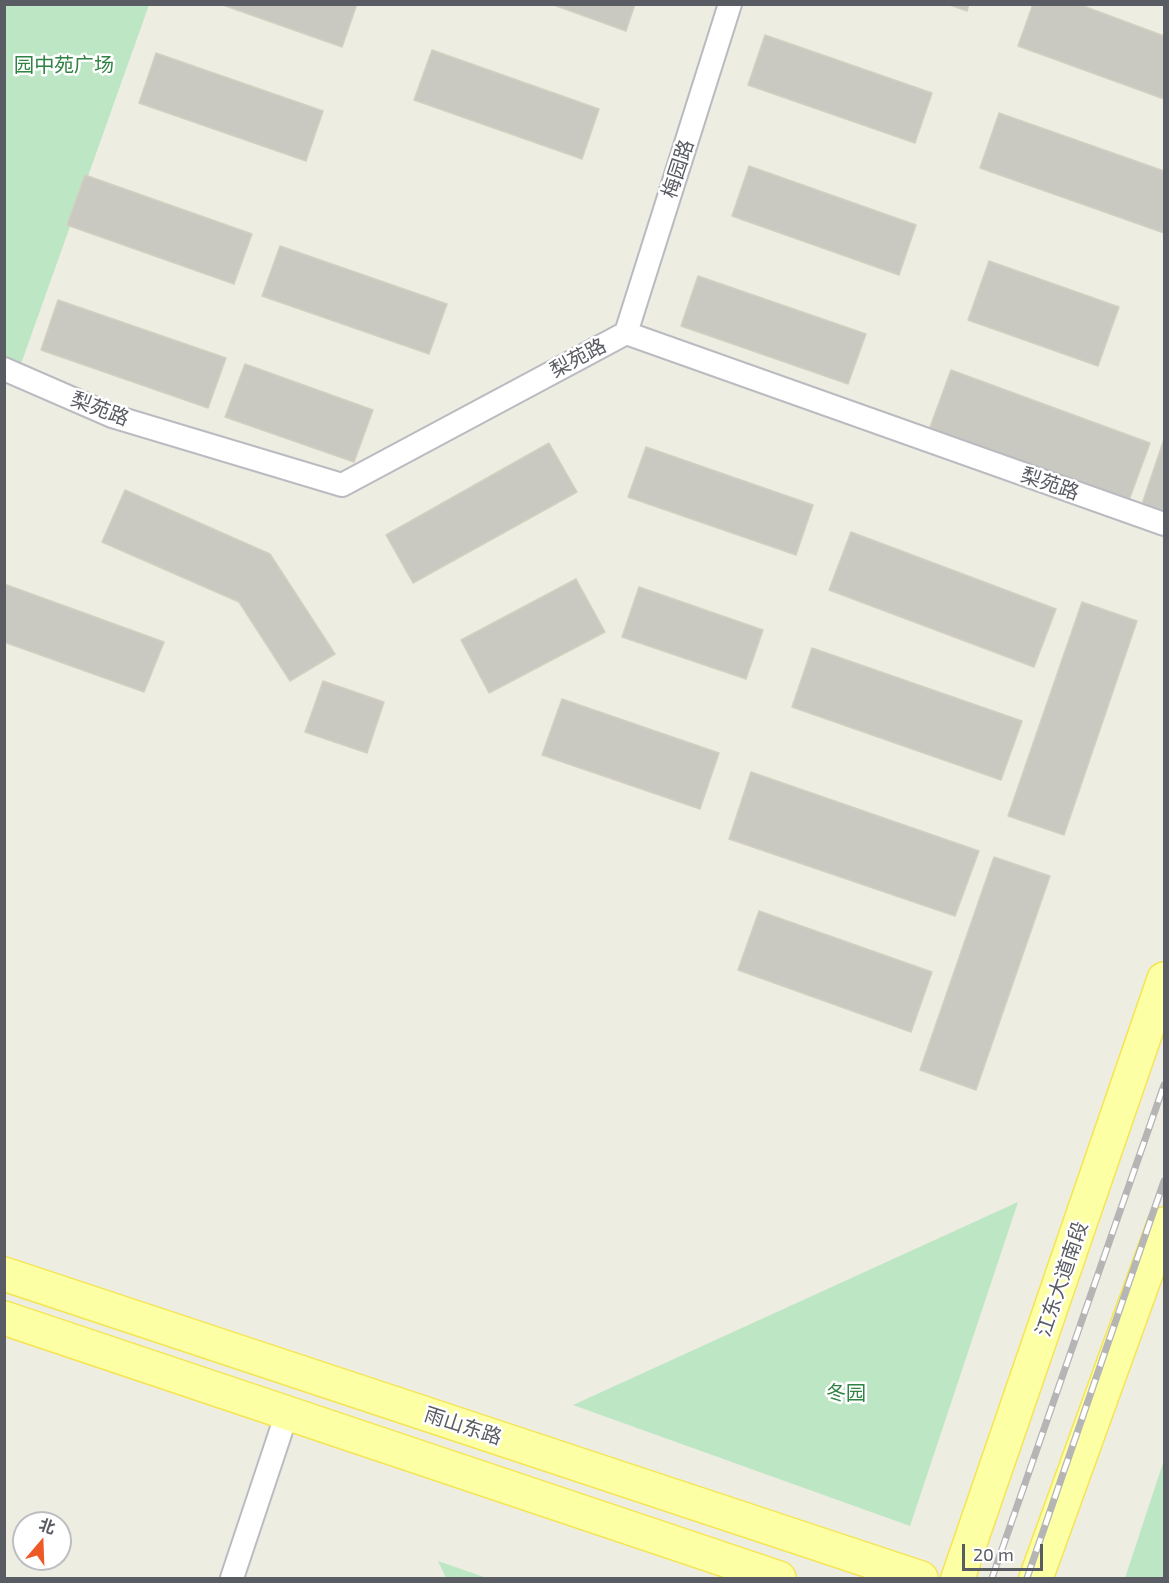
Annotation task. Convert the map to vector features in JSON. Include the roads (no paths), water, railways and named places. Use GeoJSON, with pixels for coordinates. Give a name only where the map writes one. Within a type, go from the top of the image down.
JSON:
{"type":"FeatureCollection","features":[{"type":"Feature","properties":{"kind":"main road","name":"江东大道南段"},"geometry":{"type":"LineString","coordinates":[[958,1578],[1164,979]]}},
{"type":"Feature","properties":{"kind":"main road"},"geometry":{"type":"LineString","coordinates":[[1036,1578],[1164,1224]]}},
{"type":"Feature","properties":{"kind":"main road","name":"雨山东路"},"geometry":{"type":"LineString","coordinates":[[4,1274],[921,1578]]}},
{"type":"Feature","properties":{"kind":"main road"},"geometry":{"type":"LineString","coordinates":[[4,1318],[779,1578]]}},
{"type":"Feature","properties":{"kind":"street","name":"梅园路"},"geometry":{"type":"LineString","coordinates":[[626,333],[730,4]]}},
{"type":"Feature","properties":{"kind":"street","name":"梨苑路"},"geometry":{"type":"LineString","coordinates":[[4,369],[112,416],[342,485],[626,333],[1164,524]]}},
{"type":"Feature","properties":{"kind":"street"},"geometry":{"type":"LineString","coordinates":[[232,1578],[287,1413]]}},
{"type":"Feature","properties":{"kind":"railway"},"geometry":{"type":"LineString","coordinates":[[992,1578],[1164,1085]]}},
{"type":"Feature","properties":{"kind":"railway"},"geometry":{"type":"LineString","coordinates":[[1027,1578],[1164,1181]]}},
{"type":"Feature","properties":{"kind":"park label","name":"园中苑广场"},"geometry":{"type":"Point","coordinates":[64,65]}},
{"type":"Feature","properties":{"kind":"park label","name":"冬园"},"geometry":{"type":"Point","coordinates":[846,1393]}}]}
